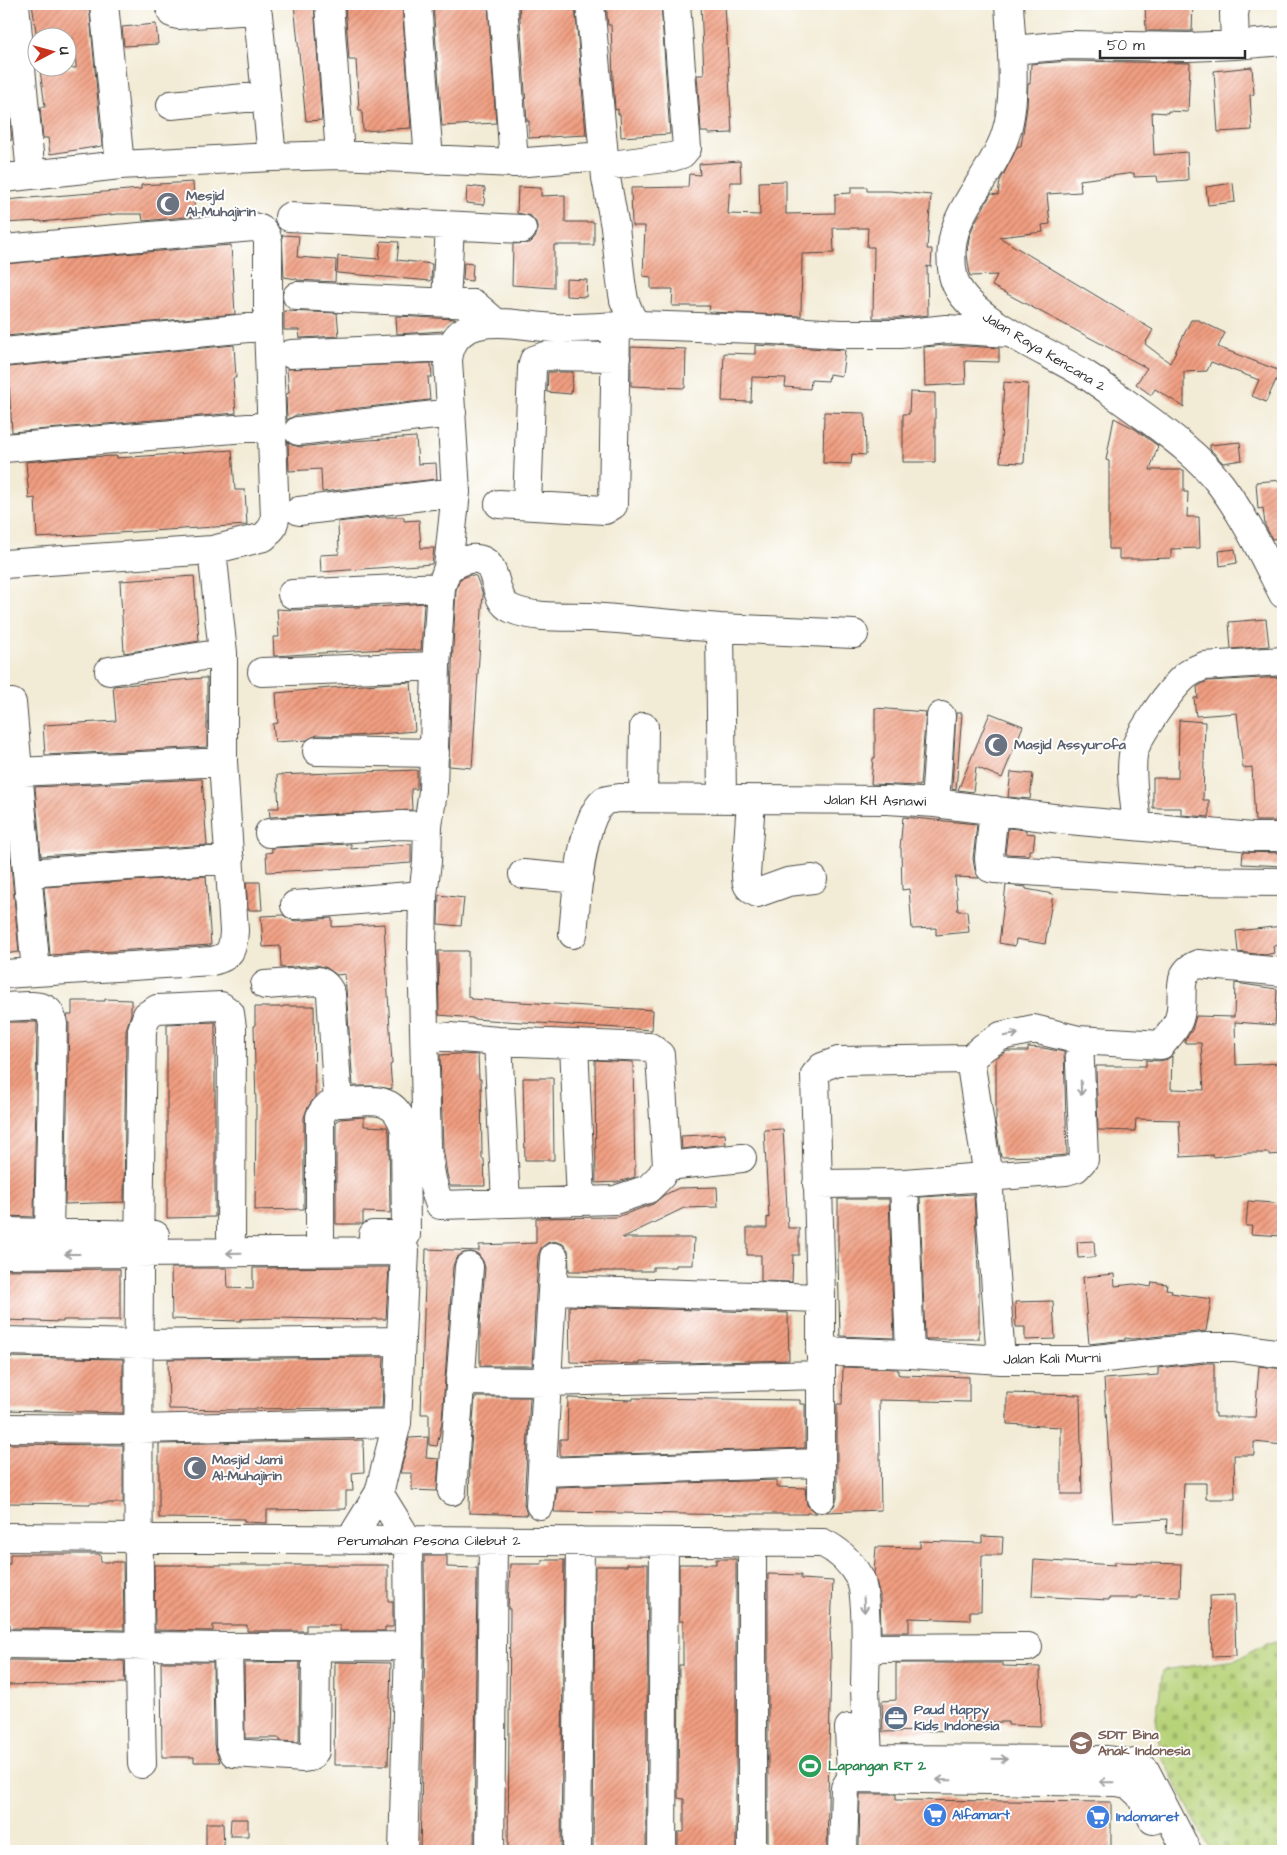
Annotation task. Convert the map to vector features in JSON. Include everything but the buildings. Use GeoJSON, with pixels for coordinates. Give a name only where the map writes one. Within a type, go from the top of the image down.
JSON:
{"type":"FeatureCollection","features":[{"type":"Feature","properties":{"kind":"street"},"geometry":{"type":"LineString","coordinates":[[15,4],[31,174]]}},
{"type":"Feature","properties":{"kind":"street"},"geometry":{"type":"LineString","coordinates":[[104,4],[120,166]]}},
{"type":"Feature","properties":{"kind":"street"},"geometry":{"type":"LineString","coordinates":[[169,4],[172,13],[178,16],[255,10],[258,15],[272,157]]}},
{"type":"Feature","properties":{"kind":"street"},"geometry":{"type":"LineString","coordinates":[[329,4],[340,155]]}},
{"type":"Feature","properties":{"kind":"street"},"geometry":{"type":"LineString","coordinates":[[417,4],[429,160]]}},
{"type":"Feature","properties":{"kind":"street"},"geometry":{"type":"LineString","coordinates":[[503,4],[514,163]]}},
{"type":"Feature","properties":{"kind":"street"},"geometry":{"type":"LineString","coordinates":[[499,504],[605,510],[613,505],[616,357],[631,317],[624,300],[604,161],[590,4]]}},
{"type":"Feature","properties":{"kind":"street"},"geometry":{"type":"LineString","coordinates":[[4,178],[120,166],[272,157],[340,155],[514,163],[672,157],[682,154],[686,148],[676,4]]}},
{"type":"Feature","properties":{"kind":"street","name":"Jalan Raya Kencana 2"},"geometry":{"type":"LineString","coordinates":[[1009,4],[1012,95],[1006,135],[996,155],[964,206],[955,227],[951,243],[953,276],[957,288],[965,300],[985,317],[1086,374],[1173,437],[1198,460],[1220,483],[1242,514],[1283,594]]}},
{"type":"Feature","properties":{"kind":"street"},"geometry":{"type":"LineString","coordinates":[[1235,45],[1234,14],[1236,4]]}},
{"type":"Feature","properties":{"kind":"street"},"geometry":{"type":"LineString","coordinates":[[1012,50],[1069,45],[1166,45],[1188,47],[1283,41]]}},
{"type":"Feature","properties":{"kind":"street"},"geometry":{"type":"LineString","coordinates":[[170,106],[266,96]]}},
{"type":"Feature","properties":{"kind":"street"},"geometry":{"type":"LineString","coordinates":[[289,217],[522,229]]}},
{"type":"Feature","properties":{"kind":"street"},"geometry":{"type":"LineString","coordinates":[[446,302],[450,226]]}},
{"type":"Feature","properties":{"kind":"street"},"geometry":{"type":"LineString","coordinates":[[4,249],[253,227],[261,228],[266,233],[268,242],[268,326],[275,519],[272,528],[264,537],[212,550],[4,558]]}},
{"type":"Feature","properties":{"kind":"street"},"geometry":{"type":"LineString","coordinates":[[297,296],[474,304],[495,322]]}},
{"type":"Feature","properties":{"kind":"street"},"geometry":{"type":"LineString","coordinates":[[424,1035],[498,1041],[650,1047],[660,1055],[667,1166],[661,1176],[648,1188],[615,1200],[440,1205],[433,1188],[428,1168],[424,1035],[422,949],[423,894],[427,862],[428,826],[433,791],[436,666],[456,492],[448,360],[450,347],[456,338],[478,325],[495,322],[554,328],[627,326],[756,329],[840,334],[900,334],[946,329],[1013,334]]}},
{"type":"Feature","properties":{"kind":"street"},"geometry":{"type":"LineString","coordinates":[[4,352],[268,326]]}},
{"type":"Feature","properties":{"kind":"street"},"geometry":{"type":"LineString","coordinates":[[291,354],[450,347]]}},
{"type":"Feature","properties":{"kind":"street"},"geometry":{"type":"LineString","coordinates":[[527,505],[532,368],[534,360],[545,356],[616,357]]}},
{"type":"Feature","properties":{"kind":"street"},"geometry":{"type":"LineString","coordinates":[[298,432],[452,413]]}},
{"type":"Feature","properties":{"kind":"street"},"geometry":{"type":"LineString","coordinates":[[4,448],[271,426]]}},
{"type":"Feature","properties":{"kind":"street"},"geometry":{"type":"LineString","coordinates":[[299,511],[456,492]]}},
{"type":"Feature","properties":{"kind":"street"},"geometry":{"type":"LineString","coordinates":[[4,974],[212,962],[222,959],[230,952],[233,945],[234,931],[223,762],[222,653],[212,550]]}},
{"type":"Feature","properties":{"kind":"street"},"geometry":{"type":"LineString","coordinates":[[292,594],[445,577],[469,559],[485,562],[491,568],[498,597],[505,606],[528,614],[593,617],[720,628],[854,634]]}},
{"type":"Feature","properties":{"kind":"street"},"geometry":{"type":"LineString","coordinates":[[720,628],[722,800]]}},
{"type":"Feature","properties":{"kind":"street"},"geometry":{"type":"LineString","coordinates":[[109,671],[222,653]]}},
{"type":"Feature","properties":{"kind":"street"},"geometry":{"type":"LineString","coordinates":[[1137,825],[1133,755],[1138,739],[1182,679],[1192,670],[1213,664],[1283,661]]}},
{"type":"Feature","properties":{"kind":"street"},"geometry":{"type":"LineString","coordinates":[[262,672],[436,666]]}},
{"type":"Feature","properties":{"kind":"street"},"geometry":{"type":"LineString","coordinates":[[12,703],[36,972]]}},
{"type":"Feature","properties":{"kind":"street"},"geometry":{"type":"LineString","coordinates":[[935,803],[941,716]]}},
{"type":"Feature","properties":{"kind":"street"},"geometry":{"type":"LineString","coordinates":[[642,798],[644,727]]}},
{"type":"Feature","properties":{"kind":"street"},"geometry":{"type":"LineString","coordinates":[[318,751],[435,753]]}},
{"type":"Feature","properties":{"kind":"street"},"geometry":{"type":"LineString","coordinates":[[18,772],[223,762]]}},
{"type":"Feature","properties":{"kind":"street","name":"Jalan KH Asnawi"},"geometry":{"type":"LineString","coordinates":[[573,934],[585,839],[598,808],[606,800],[619,798],[887,800],[935,803],[1069,820],[1252,837],[1283,837]]}},
{"type":"Feature","properties":{"kind":"street"},"geometry":{"type":"LineString","coordinates":[[752,800],[746,875],[746,884],[749,889],[757,893],[788,882],[814,879]]}},
{"type":"Feature","properties":{"kind":"street"},"geometry":{"type":"LineString","coordinates":[[994,810],[989,858],[990,868],[994,869],[1182,881],[1283,882]]}},
{"type":"Feature","properties":{"kind":"street"},"geometry":{"type":"LineString","coordinates":[[268,833],[402,825],[428,826]]}},
{"type":"Feature","properties":{"kind":"street"},"geometry":{"type":"LineString","coordinates":[[27,872],[230,860]]}},
{"type":"Feature","properties":{"kind":"street"},"geometry":{"type":"LineString","coordinates":[[523,874],[579,878]]}},
{"type":"Feature","properties":{"kind":"street"},"geometry":{"type":"LineString","coordinates":[[295,905],[423,894]]}},
{"type":"Feature","properties":{"kind":"street"},"geometry":{"type":"LineString","coordinates":[[821,1498],[816,1075],[822,1067],[838,1061],[970,1059],[1001,1036],[1034,1030],[1079,1040],[1161,1045],[1176,1026],[1180,1015],[1183,976],[1189,968],[1198,964],[1283,972]]}},
{"type":"Feature","properties":{"kind":"street"},"geometry":{"type":"LineString","coordinates":[[264,985],[318,981],[323,983],[332,994],[338,1103]]}},
{"type":"Feature","properties":{"kind":"street"},"geometry":{"type":"LineString","coordinates":[[4,1007],[40,1006],[48,1010],[53,1024],[49,1234]]}},
{"type":"Feature","properties":{"kind":"street"},"geometry":{"type":"LineString","coordinates":[[142,1764],[138,1539],[138,1244],[142,1030],[144,1020],[150,1012],[157,1009],[221,1006],[230,1013],[232,1028],[231,1235]]}},
{"type":"Feature","properties":{"kind":"street"},"geometry":{"type":"LineString","coordinates":[[817,1184],[904,1183],[1066,1171],[1076,1168],[1084,1159],[1079,1040]]}},
{"type":"Feature","properties":{"kind":"street"},"geometry":{"type":"LineString","coordinates":[[498,1041],[506,1203]]}},
{"type":"Feature","properties":{"kind":"street"},"geometry":{"type":"LineString","coordinates":[[574,1045],[580,1200]]}},
{"type":"Feature","properties":{"kind":"street"},"geometry":{"type":"LineString","coordinates":[[970,1059],[988,1177],[1000,1360]]}},
{"type":"Feature","properties":{"kind":"street"},"geometry":{"type":"LineString","coordinates":[[4,1254],[231,1235],[320,1236],[406,1235],[405,1130],[397,1110],[382,1102],[338,1103],[331,1104],[324,1109],[320,1118],[320,1236]]}},
{"type":"Feature","properties":{"kind":"street"},"geometry":{"type":"LineString","coordinates":[[667,1166],[742,1158]]}},
{"type":"Feature","properties":{"kind":"street"},"geometry":{"type":"LineString","coordinates":[[904,1183],[910,1354]]}},
{"type":"Feature","properties":{"kind":"street"},"geometry":{"type":"LineString","coordinates":[[4,1232],[49,1234],[138,1244],[405,1251],[397,1423],[379,1493],[350,1540]]}},
{"type":"Feature","properties":{"kind":"street"},"geometry":{"type":"LineString","coordinates":[[540,1505],[554,1257]]}},
{"type":"Feature","properties":{"kind":"street"},"geometry":{"type":"LineString","coordinates":[[452,1491],[468,1267]]}},
{"type":"Feature","properties":{"kind":"street"},"geometry":{"type":"LineString","coordinates":[[553,1290],[820,1298]]}},
{"type":"Feature","properties":{"kind":"street"},"geometry":{"type":"LineString","coordinates":[[4,1341],[138,1344],[401,1341]]}},
{"type":"Feature","properties":{"kind":"street","name":"Jalan Kali Murni"},"geometry":{"type":"LineString","coordinates":[[460,1381],[547,1382],[820,1363],[910,1354],[1000,1360],[1087,1360],[1206,1347],[1234,1347],[1283,1354]]}},
{"type":"Feature","properties":{"kind":"street"},"geometry":{"type":"LineString","coordinates":[[4,1428],[138,1429],[397,1423]]}},
{"type":"Feature","properties":{"kind":"street"},"geometry":{"type":"LineString","coordinates":[[542,1472],[820,1463]]}},
{"type":"Feature","properties":{"kind":"street"},"geometry":{"type":"LineString","coordinates":[[379,1493],[408,1540],[409,1646],[403,1851]]}},
{"type":"Feature","properties":{"kind":"street","name":"Perumahan Pesona Cilebut 2"},"geometry":{"type":"LineString","coordinates":[[4,1537],[824,1543],[838,1552],[847,1561],[860,1579],[863,1594],[866,1648],[860,1768]]}},
{"type":"Feature","properties":{"kind":"street"},"geometry":{"type":"LineString","coordinates":[[490,1851],[493,1541]]}},
{"type":"Feature","properties":{"kind":"street"},"geometry":{"type":"LineString","coordinates":[[577,1851],[580,1542]]}},
{"type":"Feature","properties":{"kind":"street"},"geometry":{"type":"LineString","coordinates":[[662,1851],[664,1542]]}},
{"type":"Feature","properties":{"kind":"street"},"geometry":{"type":"LineString","coordinates":[[752,1542],[752,1851]]}},
{"type":"Feature","properties":{"kind":"street"},"geometry":{"type":"LineString","coordinates":[[842,1851],[845,1788],[860,1768],[845,1580],[847,1561]]}},
{"type":"Feature","properties":{"kind":"street"},"geometry":{"type":"LineString","coordinates":[[4,1644],[316,1648],[409,1646]]}},
{"type":"Feature","properties":{"kind":"street"},"geometry":{"type":"LineString","coordinates":[[228,1647],[230,1745],[234,1753],[303,1758],[310,1757],[315,1752],[316,1648]]}},
{"type":"Feature","properties":{"kind":"street"},"geometry":{"type":"LineString","coordinates":[[866,1648],[1028,1647]]}},
{"type":"Feature","properties":{"kind":"street"},"geometry":{"type":"LineString","coordinates":[[1038,1770],[1105,1760],[1137,1764],[1145,1770],[1187,1851]]}},
{"type":"Feature","properties":{"kind":"street"},"geometry":{"type":"LineString","coordinates":[[860,1768],[1038,1770],[1128,1784],[1140,1795],[1170,1851]]}},
{"type":"Feature","properties":{"kind":"green space"},"geometry":{"type":"Polygon","coordinates":[[[1283,1642],[1283,1851],[1211,1851],[1161,1756],[1156,1718],[1163,1670],[1236,1660],[1266,1643],[1283,1642]]]}},
{"type":"Feature","properties":{"kind":"place","name":"Mesjid Al-Muhajirin"},"geometry":{"type":"Point","coordinates":[168,204]}},
{"type":"Feature","properties":{"kind":"place","name":"Masjid Assyurofa"},"geometry":{"type":"Point","coordinates":[996,745]}},
{"type":"Feature","properties":{"kind":"place","name":"Masjid Jami Al-Muhajirin"},"geometry":{"type":"Point","coordinates":[195,1468]}},
{"type":"Feature","properties":{"kind":"place","name":"Paud Happy Kids Indonesia"},"geometry":{"type":"Point","coordinates":[896,1718]}},
{"type":"Feature","properties":{"kind":"place","name":"SDIT Bina Anak Indonesia"},"geometry":{"type":"Point","coordinates":[1081,1743]}},
{"type":"Feature","properties":{"kind":"place","name":"Lapangan RT 2"},"geometry":{"type":"Point","coordinates":[810,1766]}},
{"type":"Feature","properties":{"kind":"place","name":"Alfamart"},"geometry":{"type":"Point","coordinates":[935,1815]}},
{"type":"Feature","properties":{"kind":"place","name":"Indomaret"},"geometry":{"type":"Point","coordinates":[1098,1817]}}]}
